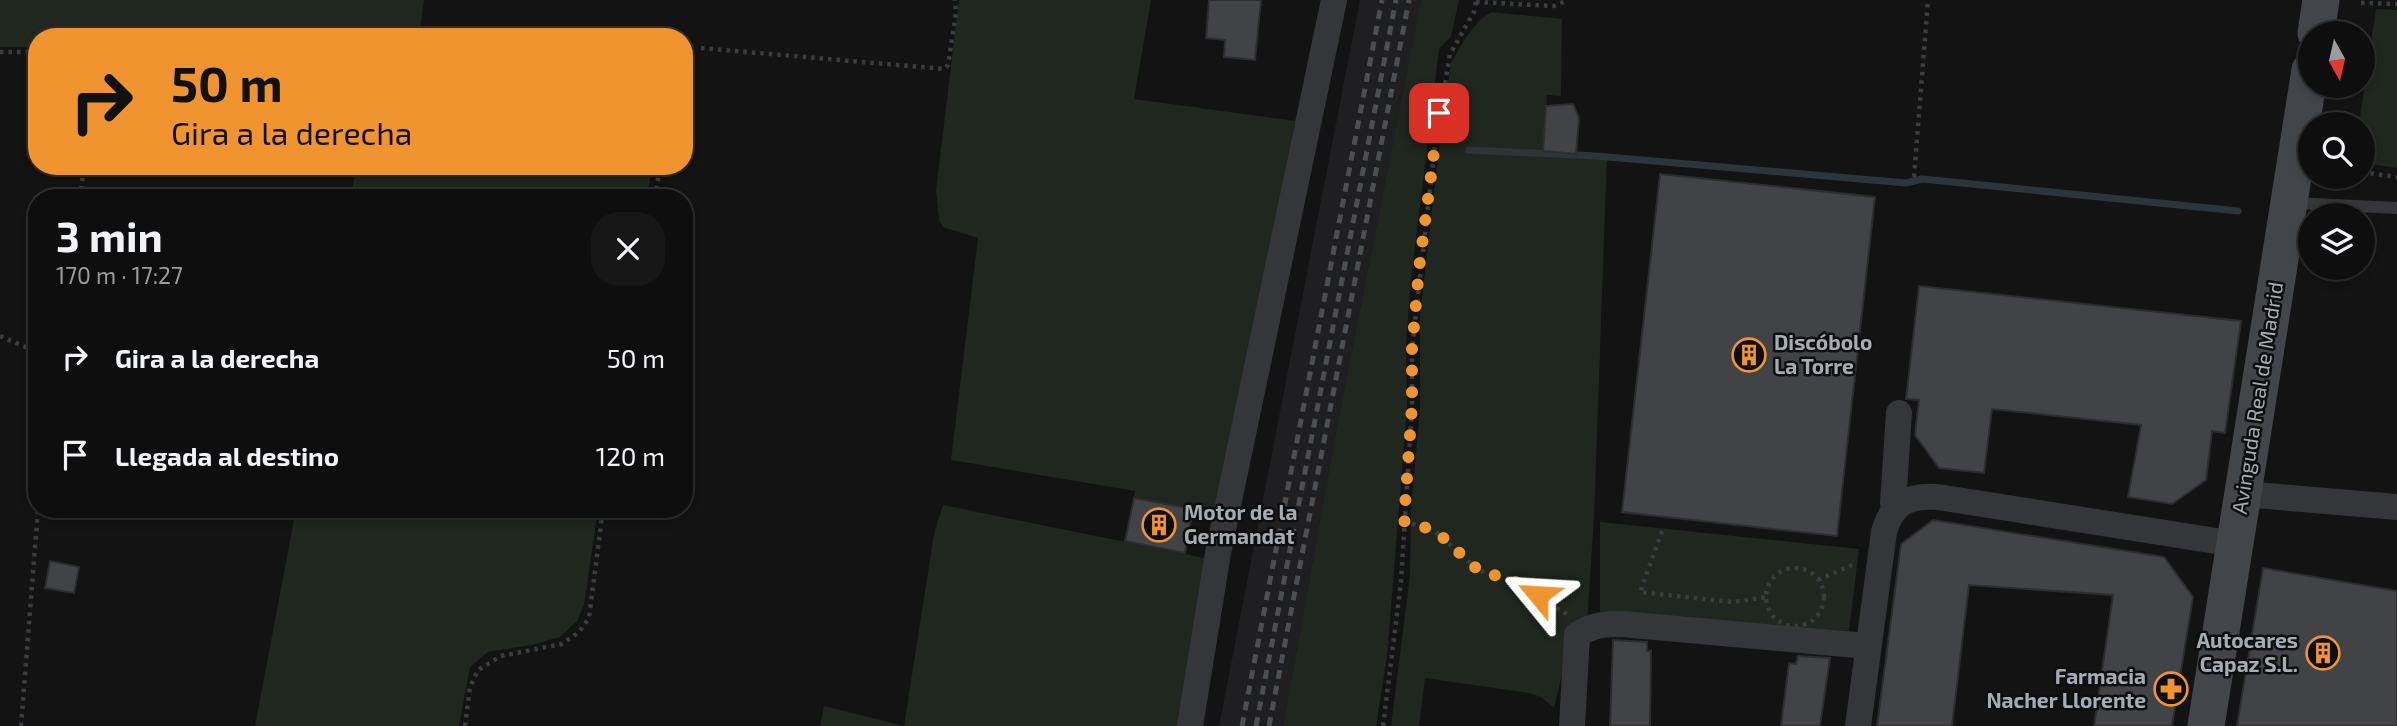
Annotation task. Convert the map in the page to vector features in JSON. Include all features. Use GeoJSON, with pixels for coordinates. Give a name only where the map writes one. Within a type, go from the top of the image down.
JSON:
{"type":"FeatureCollection","features":[{"type":"Feature","properties":{"kind":"street"},"geometry":{"type":"LineString","coordinates":[[1190,726],[1218,553],[1334,0]]}},
{"type":"Feature","properties":{"kind":"street"},"geometry":{"type":"LineString","coordinates":[[2318,21],[2321,0]]}},
{"type":"Feature","properties":{"kind":"street","name":"Avinguda Real de Madrid"},"geometry":{"type":"LineString","coordinates":[[2206,726],[2306,98]]}},
{"type":"Feature","properties":{"kind":"street"},"geometry":{"type":"LineString","coordinates":[[1897,507],[1893,503],[1899,413]]}},
{"type":"Feature","properties":{"kind":"street"},"geometry":{"type":"LineString","coordinates":[[2244,494],[2397,508]]}},
{"type":"Feature","properties":{"kind":"street"},"geometry":{"type":"LineString","coordinates":[[1858,726],[1881,551],[1888,518],[1897,507],[1920,496],[1938,497],[2235,544]]}},
{"type":"Feature","properties":{"kind":"street"},"geometry":{"type":"LineString","coordinates":[[1572,726],[1577,635],[1585,629],[1622,624],[1867,646]]}},
{"type":"Feature","properties":{"kind":"lane"},"geometry":{"type":"LineString","coordinates":[[2289,203],[2397,208]]}},
{"type":"Feature","properties":{"kind":"path"},"geometry":{"type":"LineString","coordinates":[[701,48],[944,69],[950,52],[955,0]]}},
{"type":"Feature","properties":{"kind":"path"},"geometry":{"type":"LineString","coordinates":[[1383,726],[1401,582],[1412,406],[1412,349],[1436,137],[1450,54],[1474,12],[1476,1],[1554,6],[1568,0]]}},
{"type":"Feature","properties":{"kind":"path"},"geometry":{"type":"LineString","coordinates":[[1914,177],[1928,0]]}},
{"type":"Feature","properties":{"kind":"path"},"geometry":{"type":"LineString","coordinates":[[2361,3],[2397,4]]}},
{"type":"Feature","properties":{"kind":"path"},"geometry":{"type":"LineString","coordinates":[[0,52],[28,51]]}},
{"type":"Feature","properties":{"kind":"path"},"geometry":{"type":"LineString","coordinates":[[2375,174],[2397,177]]}},
{"type":"Feature","properties":{"kind":"path"},"geometry":{"type":"LineString","coordinates":[[0,336],[28,348]]}},
{"type":"Feature","properties":{"kind":"path"},"geometry":{"type":"LineString","coordinates":[[21,726],[37,518]]}},
{"type":"Feature","properties":{"kind":"path"},"geometry":{"type":"LineString","coordinates":[[465,726],[470,687],[478,670],[501,656],[562,644],[579,632],[589,618],[602,518]]}},
{"type":"Feature","properties":{"kind":"path"},"geometry":{"type":"LineString","coordinates":[[1404,521],[1436,531],[1478,570],[1519,583],[1558,607],[1585,629]]}},
{"type":"Feature","properties":{"kind":"path"},"geometry":{"type":"LineString","coordinates":[[1662,531],[1640,592],[1732,602],[1766,597]]}},
{"type":"Feature","properties":{"kind":"path"},"geometry":{"type":"LineString","coordinates":[[1818,580],[1881,551]]}},
{"type":"Feature","properties":{"kind":"path"},"geometry":{"type":"LineString","coordinates":[[1803,569],[1818,580],[1823,589],[1822,607],[1818,615],[1803,625],[1785,624],[1770,612],[1766,597],[1769,584],[1783,571],[1803,569]]}},
{"type":"Feature","properties":{"kind":"shaded area"},"geometry":{"type":"Polygon","coordinates":[[[0,0],[424,0],[420,28],[28,28],[28,47],[0,47],[0,0]]]}},
{"type":"Feature","properties":{"kind":"shaded area"},"geometry":{"type":"Polygon","coordinates":[[[959,0],[1151,0],[1134,99],[1295,121],[1216,513],[1134,498],[1135,491],[951,460],[978,238],[943,227],[939,220],[936,190],[959,0]]]}},
{"type":"Feature","properties":{"kind":"shaded area"},"geometry":{"type":"Polygon","coordinates":[[[1360,0],[1421,0],[1336,431],[1283,726],[1219,726],[1360,0]]]}},
{"type":"Feature","properties":{"kind":"shaded area"},"geometry":{"type":"Polygon","coordinates":[[[1421,0],[1459,0],[1451,36],[1439,49],[1411,280],[1406,343],[1407,408],[1387,657],[1376,726],[1283,726],[1336,431],[1421,0]]]}},
{"type":"Feature","properties":{"kind":"shaded area"},"geometry":{"type":"Polygon","coordinates":[[[2376,9],[2397,10],[2397,168],[2375,165],[2375,112],[2361,112],[2363,98],[2375,98],[2376,9]]]}},
{"type":"Feature","properties":{"kind":"shaded area"},"geometry":{"type":"Polygon","coordinates":[[[1491,12],[1562,19],[1561,96],[1547,95],[1543,151],[1607,155],[1594,517],[1587,624],[1571,636],[1554,708],[1541,697],[1529,693],[1425,678],[1419,726],[1391,726],[1410,575],[1411,508],[1420,410],[1420,316],[1442,121],[1451,63],[1466,37],[1480,20],[1491,12]]]}},
{"type":"Feature","properties":{"kind":"shaded area"},"geometry":{"type":"Polygon","coordinates":[[[355,175],[651,175],[648,189],[352,189],[355,175]]]}},
{"type":"Feature","properties":{"kind":"shaded area"},"geometry":{"type":"Polygon","coordinates":[[[943,505],[1209,559],[1181,726],[904,726],[934,534],[943,505]]]}},
{"type":"Feature","properties":{"kind":"shaded area"},"geometry":{"type":"Polygon","coordinates":[[[294,518],[597,518],[584,605],[577,621],[560,637],[488,652],[470,667],[459,726],[255,726],[294,518]]]}},
{"type":"Feature","properties":{"kind":"shaded area"},"geometry":{"type":"Polygon","coordinates":[[[1600,522],[1859,549],[1849,631],[1600,612],[1600,522]]]}},
{"type":"Feature","properties":{"kind":"shaded area"},"geometry":{"type":"Polygon","coordinates":[[[824,706],[904,726],[820,726],[824,706]]]}},
{"type":"Feature","properties":{"kind":"building"},"geometry":{"type":"Polygon","coordinates":[[[1209,0],[1261,0],[1255,60],[1224,57],[1225,40],[1206,38],[1209,0]]]}},
{"type":"Feature","properties":{"kind":"building"},"geometry":{"type":"Polygon","coordinates":[[[1573,104],[1579,118],[1576,154],[1543,151],[1546,106],[1573,104]]]}},
{"type":"Feature","properties":{"kind":"building","name":"Discóbolo La Torre"},"geometry":{"type":"Polygon","coordinates":[[[1660,174],[1875,197],[1837,536],[1622,512],[1660,174]]]}},
{"type":"Feature","properties":{"kind":"building"},"geometry":{"type":"Polygon","coordinates":[[[1919,286],[2241,321],[2225,433],[2212,431],[2206,480],[2172,504],[2128,497],[2141,425],[1992,409],[1984,473],[1939,468],[1915,435],[1919,400],[1906,399],[1919,286]]]}},
{"type":"Feature","properties":{"kind":"building","name":"Motor de la Germandat"},"geometry":{"type":"Polygon","coordinates":[[[1134,498],[1193,509],[1185,553],[1125,541],[1134,498]]]}},
{"type":"Feature","properties":{"kind":"building"},"geometry":{"type":"Polygon","coordinates":[[[1933,520],[2164,557],[2193,597],[2172,726],[2094,726],[2113,595],[1969,585],[1952,726],[1877,726],[1901,544],[1933,520]]]}},
{"type":"Feature","properties":{"kind":"building"},"geometry":{"type":"Polygon","coordinates":[[[50,561],[79,567],[74,593],[45,588],[50,561]]]}},
{"type":"Feature","properties":{"kind":"building","name":"Autocares Capaz S.L."},"geometry":{"type":"Polygon","coordinates":[[[2263,568],[2397,591],[2397,726],[2237,726],[2263,568]]]}},
{"type":"Feature","properties":{"kind":"building"},"geometry":{"type":"Polygon","coordinates":[[[1613,640],[1647,642],[1647,651],[1651,651],[1650,726],[1610,726],[1613,640]]]}},
{"type":"Feature","properties":{"kind":"building"},"geometry":{"type":"Polygon","coordinates":[[[1798,656],[1830,658],[1820,726],[1781,726],[1789,663],[1796,664],[1798,656]]]}},
{"type":"Feature","properties":{"kind":"waterway"},"geometry":{"type":"LineString","coordinates":[[1469,150],[1596,156],[1906,183],[1922,179],[2238,211]]}},
{"type":"Feature","properties":{"kind":"railway"},"geometry":{"type":"LineString","coordinates":[[1242,726],[1382,0]]}},
{"type":"Feature","properties":{"kind":"railway"},"geometry":{"type":"LineString","coordinates":[[1256,726],[1396,0]]}},
{"type":"Feature","properties":{"kind":"railway"},"geometry":{"type":"LineString","coordinates":[[1269,726],[1409,0]]}},
{"type":"Feature","properties":{"kind":"place","name":"Discóbolo La Torre"},"geometry":{"type":"Point","coordinates":[1749,355]}},
{"type":"Feature","properties":{"kind":"place","name":"Motor de la Germandat"},"geometry":{"type":"Point","coordinates":[1159,525]}},
{"type":"Feature","properties":{"kind":"place","name":"Autocares Capaz S.L."},"geometry":{"type":"Point","coordinates":[2323,653]}},
{"type":"Feature","properties":{"kind":"place","name":"Farmacia Nacher Llorente"},"geometry":{"type":"Point","coordinates":[2171,689]}},
{"type":"Feature","properties":{"kind":"route"},"geometry":{"type":"LineString","coordinates":[[1439,113],[1419,269],[1412,349],[1412,406],[1404,521],[1436,531],[1478,570],[1519,583],[1538,595]]}}]}
